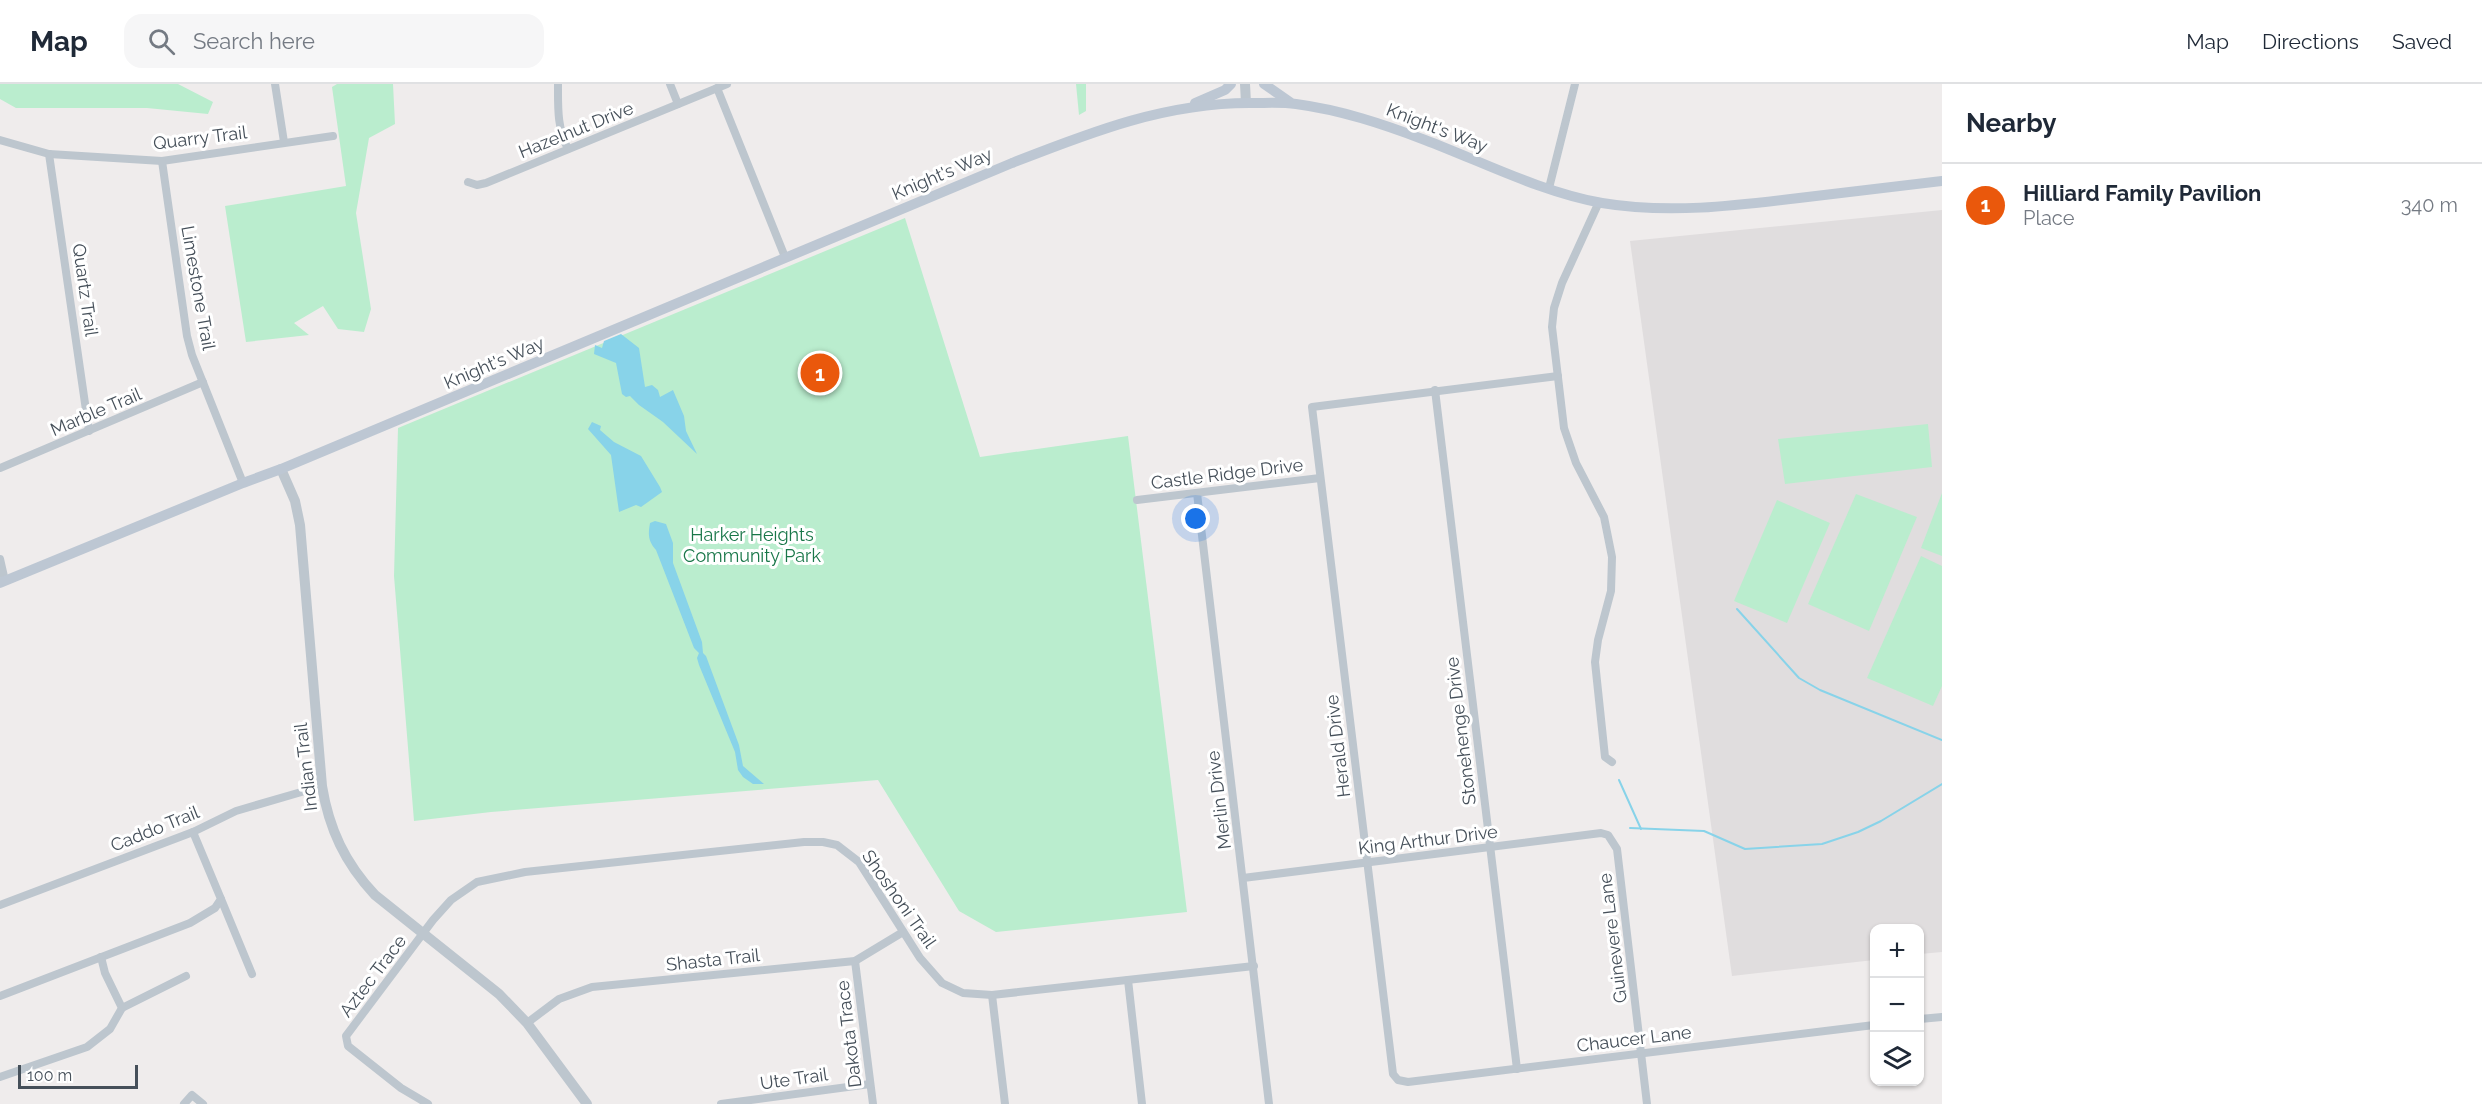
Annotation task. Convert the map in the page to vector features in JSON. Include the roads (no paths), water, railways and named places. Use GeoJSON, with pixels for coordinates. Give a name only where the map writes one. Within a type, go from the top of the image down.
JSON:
{"type":"FeatureCollection","features":[{"type":"Feature","properties":{"kind":"main road"},"geometry":{"type":"LineString","coordinates":[[1188,106],[1225,90],[1231,84]]}},
{"type":"Feature","properties":{"kind":"main road"},"geometry":{"type":"LineString","coordinates":[[1264,84],[1293,104]]}},
{"type":"Feature","properties":{"kind":"main road","name":"Knight's Way"},"geometry":{"type":"LineString","coordinates":[[2,582],[281,469],[1067,141],[1136,118],[1188,106],[1246,103],[1293,104],[1374,122],[1549,188],[1599,202],[1638,207],[1712,207],[1942,181]]}},
{"type":"Feature","properties":{"kind":"street"},"geometry":{"type":"LineString","coordinates":[[275,84],[284,142]]}},
{"type":"Feature","properties":{"kind":"street"},"geometry":{"type":"LineString","coordinates":[[558,84],[559,121],[568,149]]}},
{"type":"Feature","properties":{"kind":"street"},"geometry":{"type":"LineString","coordinates":[[670,84],[678,104]]}},
{"type":"Feature","properties":{"kind":"street","name":"Hazelnut Drive"},"geometry":{"type":"LineString","coordinates":[[468,182],[477,185],[486,183],[727,84]]}},
{"type":"Feature","properties":{"kind":"street"},"geometry":{"type":"LineString","coordinates":[[1245,84],[1246,103]]}},
{"type":"Feature","properties":{"kind":"street"},"geometry":{"type":"LineString","coordinates":[[1549,188],[1575,84]]}},
{"type":"Feature","properties":{"kind":"street"},"geometry":{"type":"LineString","coordinates":[[717,88],[785,257]]}},
{"type":"Feature","properties":{"kind":"street","name":"Quarry Trail"},"geometry":{"type":"LineString","coordinates":[[0,140],[49,154],[162,161],[333,136]]}},
{"type":"Feature","properties":{"kind":"street","name":"Quartz Trail"},"geometry":{"type":"LineString","coordinates":[[49,154],[88,431]]}},
{"type":"Feature","properties":{"kind":"street","name":"Limestone Trail"},"geometry":{"type":"LineString","coordinates":[[162,161],[187,336],[243,483]]}},
{"type":"Feature","properties":{"kind":"street"},"geometry":{"type":"LineString","coordinates":[[1599,202],[1562,283],[1554,308],[1552,327],[1564,428],[1569,447],[1604,517],[1612,557],[1611,591],[1598,640],[1595,662],[1605,756],[1612,762]]}},
{"type":"Feature","properties":{"kind":"street"},"geometry":{"type":"LineString","coordinates":[[1435,390],[1558,376]]}},
{"type":"Feature","properties":{"kind":"street","name":"Marble Trail"},"geometry":{"type":"LineString","coordinates":[[0,468],[203,382]]}},
{"type":"Feature","properties":{"kind":"street","name":"Herald Drive"},"geometry":{"type":"LineString","coordinates":[[1398,1080],[1393,1074],[1312,407],[1435,390]]}},
{"type":"Feature","properties":{"kind":"street","name":"Stonehenge Drive"},"geometry":{"type":"LineString","coordinates":[[1435,390],[1517,1069]]}},
{"type":"Feature","properties":{"kind":"street","name":"Indian Trail"},"geometry":{"type":"LineString","coordinates":[[281,469],[295,501],[300,525],[322,786],[332,829],[347,860],[375,894],[499,994],[527,1023],[587,1104]]}},
{"type":"Feature","properties":{"kind":"street","name":"Castle Ridge Drive"},"geometry":{"type":"LineString","coordinates":[[1137,501],[1320,478]]}},
{"type":"Feature","properties":{"kind":"street","name":"Merlin Drive"},"geometry":{"type":"LineString","coordinates":[[1197,493],[1269,1104]]}},
{"type":"Feature","properties":{"kind":"street"},"geometry":{"type":"LineString","coordinates":[[0,559],[2,582]]}},
{"type":"Feature","properties":{"kind":"street","name":"Caddo Trail"},"geometry":{"type":"LineString","coordinates":[[0,905],[193,832],[236,811],[322,786]]}},
{"type":"Feature","properties":{"kind":"street"},"geometry":{"type":"LineString","coordinates":[[193,832],[252,974]]}},
{"type":"Feature","properties":{"kind":"street","name":"King Arthur Drive"},"geometry":{"type":"LineString","coordinates":[[1243,878],[1601,833],[1608,835],[1614,841]]}},
{"type":"Feature","properties":{"kind":"street","name":"Guinevere Lane"},"geometry":{"type":"LineString","coordinates":[[1614,841],[1617,849],[1647,1104]]}},
{"type":"Feature","properties":{"kind":"street","name":"Shoshoni Trail"},"geometry":{"type":"LineString","coordinates":[[424,933],[457,895],[477,882],[495,877],[804,842],[824,842],[837,845],[859,862],[920,958],[942,983],[963,993],[992,995],[1254,966]]}},
{"type":"Feature","properties":{"kind":"street"},"geometry":{"type":"LineString","coordinates":[[0,996],[190,923],[214,908],[220,899]]}},
{"type":"Feature","properties":{"kind":"street","name":"Shasta Trail"},"geometry":{"type":"LineString","coordinates":[[527,1023],[559,999],[592,987],[855,961],[903,932]]}},
{"type":"Feature","properties":{"kind":"street","name":"Aztec Trace"},"geometry":{"type":"LineString","coordinates":[[424,933],[346,1036],[348,1046],[401,1088],[428,1104]]}},
{"type":"Feature","properties":{"kind":"street"},"geometry":{"type":"LineString","coordinates":[[101,957],[105,973],[122,1008]]}},
{"type":"Feature","properties":{"kind":"street","name":"Dakota Trace"},"geometry":{"type":"LineString","coordinates":[[855,961],[873,1104]]}},
{"type":"Feature","properties":{"kind":"street"},"geometry":{"type":"LineString","coordinates":[[0,1077],[87,1047],[110,1029],[122,1008],[186,976]]}},
{"type":"Feature","properties":{"kind":"street"},"geometry":{"type":"LineString","coordinates":[[1128,980],[1142,1104]]}},
{"type":"Feature","properties":{"kind":"street"},"geometry":{"type":"LineString","coordinates":[[992,995],[1005,1104]]}},
{"type":"Feature","properties":{"kind":"street"},"geometry":{"type":"LineString","coordinates":[[1924,1019],[1942,1017]]}},
{"type":"Feature","properties":{"kind":"street","name":"Chaucer Lane"},"geometry":{"type":"LineString","coordinates":[[1398,1080],[1408,1082],[1870,1026]]}},
{"type":"Feature","properties":{"kind":"street","name":"Ute Trail"},"geometry":{"type":"LineString","coordinates":[[721,1104],[870,1084]]}},
{"type":"Feature","properties":{"kind":"street"},"geometry":{"type":"LineString","coordinates":[[184,1104],[192,1095],[203,1104]]}},
{"type":"Feature","properties":{"kind":"water"},"geometry":{"type":"Polygon","coordinates":[[[621,334],[639,348],[645,387],[652,385],[658,390],[660,397],[673,390],[684,416],[686,431],[697,454],[663,422],[630,396],[626,397],[622,394],[616,363],[594,354],[595,345],[602,348],[604,341],[621,334]]]}},
{"type":"Feature","properties":{"kind":"water"},"geometry":{"type":"Polygon","coordinates":[[[592,422],[601,426],[600,430],[614,442],[641,456],[662,492],[641,507],[636,505],[619,512],[611,455],[588,429],[592,422]]]}},
{"type":"Feature","properties":{"kind":"water"},"geometry":{"type":"Polygon","coordinates":[[[655,521],[666,524],[673,543],[673,563],[702,642],[703,653],[739,745],[743,766],[764,784],[753,784],[738,770],[735,752],[699,665],[697,658],[699,653],[694,648],[656,550],[650,541],[650,523],[655,521]]]}},
{"type":"Feature","properties":{"kind":"waterway"},"geometry":{"type":"LineString","coordinates":[[1737,609],[1799,678],[1820,690],[1942,740]]}},
{"type":"Feature","properties":{"kind":"waterway"},"geometry":{"type":"LineString","coordinates":[[1619,780],[1641,829]]}},
{"type":"Feature","properties":{"kind":"waterway"},"geometry":{"type":"LineString","coordinates":[[1630,828],[1704,831],[1745,849],[1822,844],[1858,832],[1881,821],[1942,784]]}},
{"type":"Feature","properties":{"kind":"place","name":"Hilliard Family Pavilion"},"geometry":{"type":"Point","coordinates":[820,373]}},
{"type":"Feature","properties":{"kind":"park label","name":"Harker Heights Community Park"},"geometry":{"type":"Point","coordinates":[752,545]}}]}
